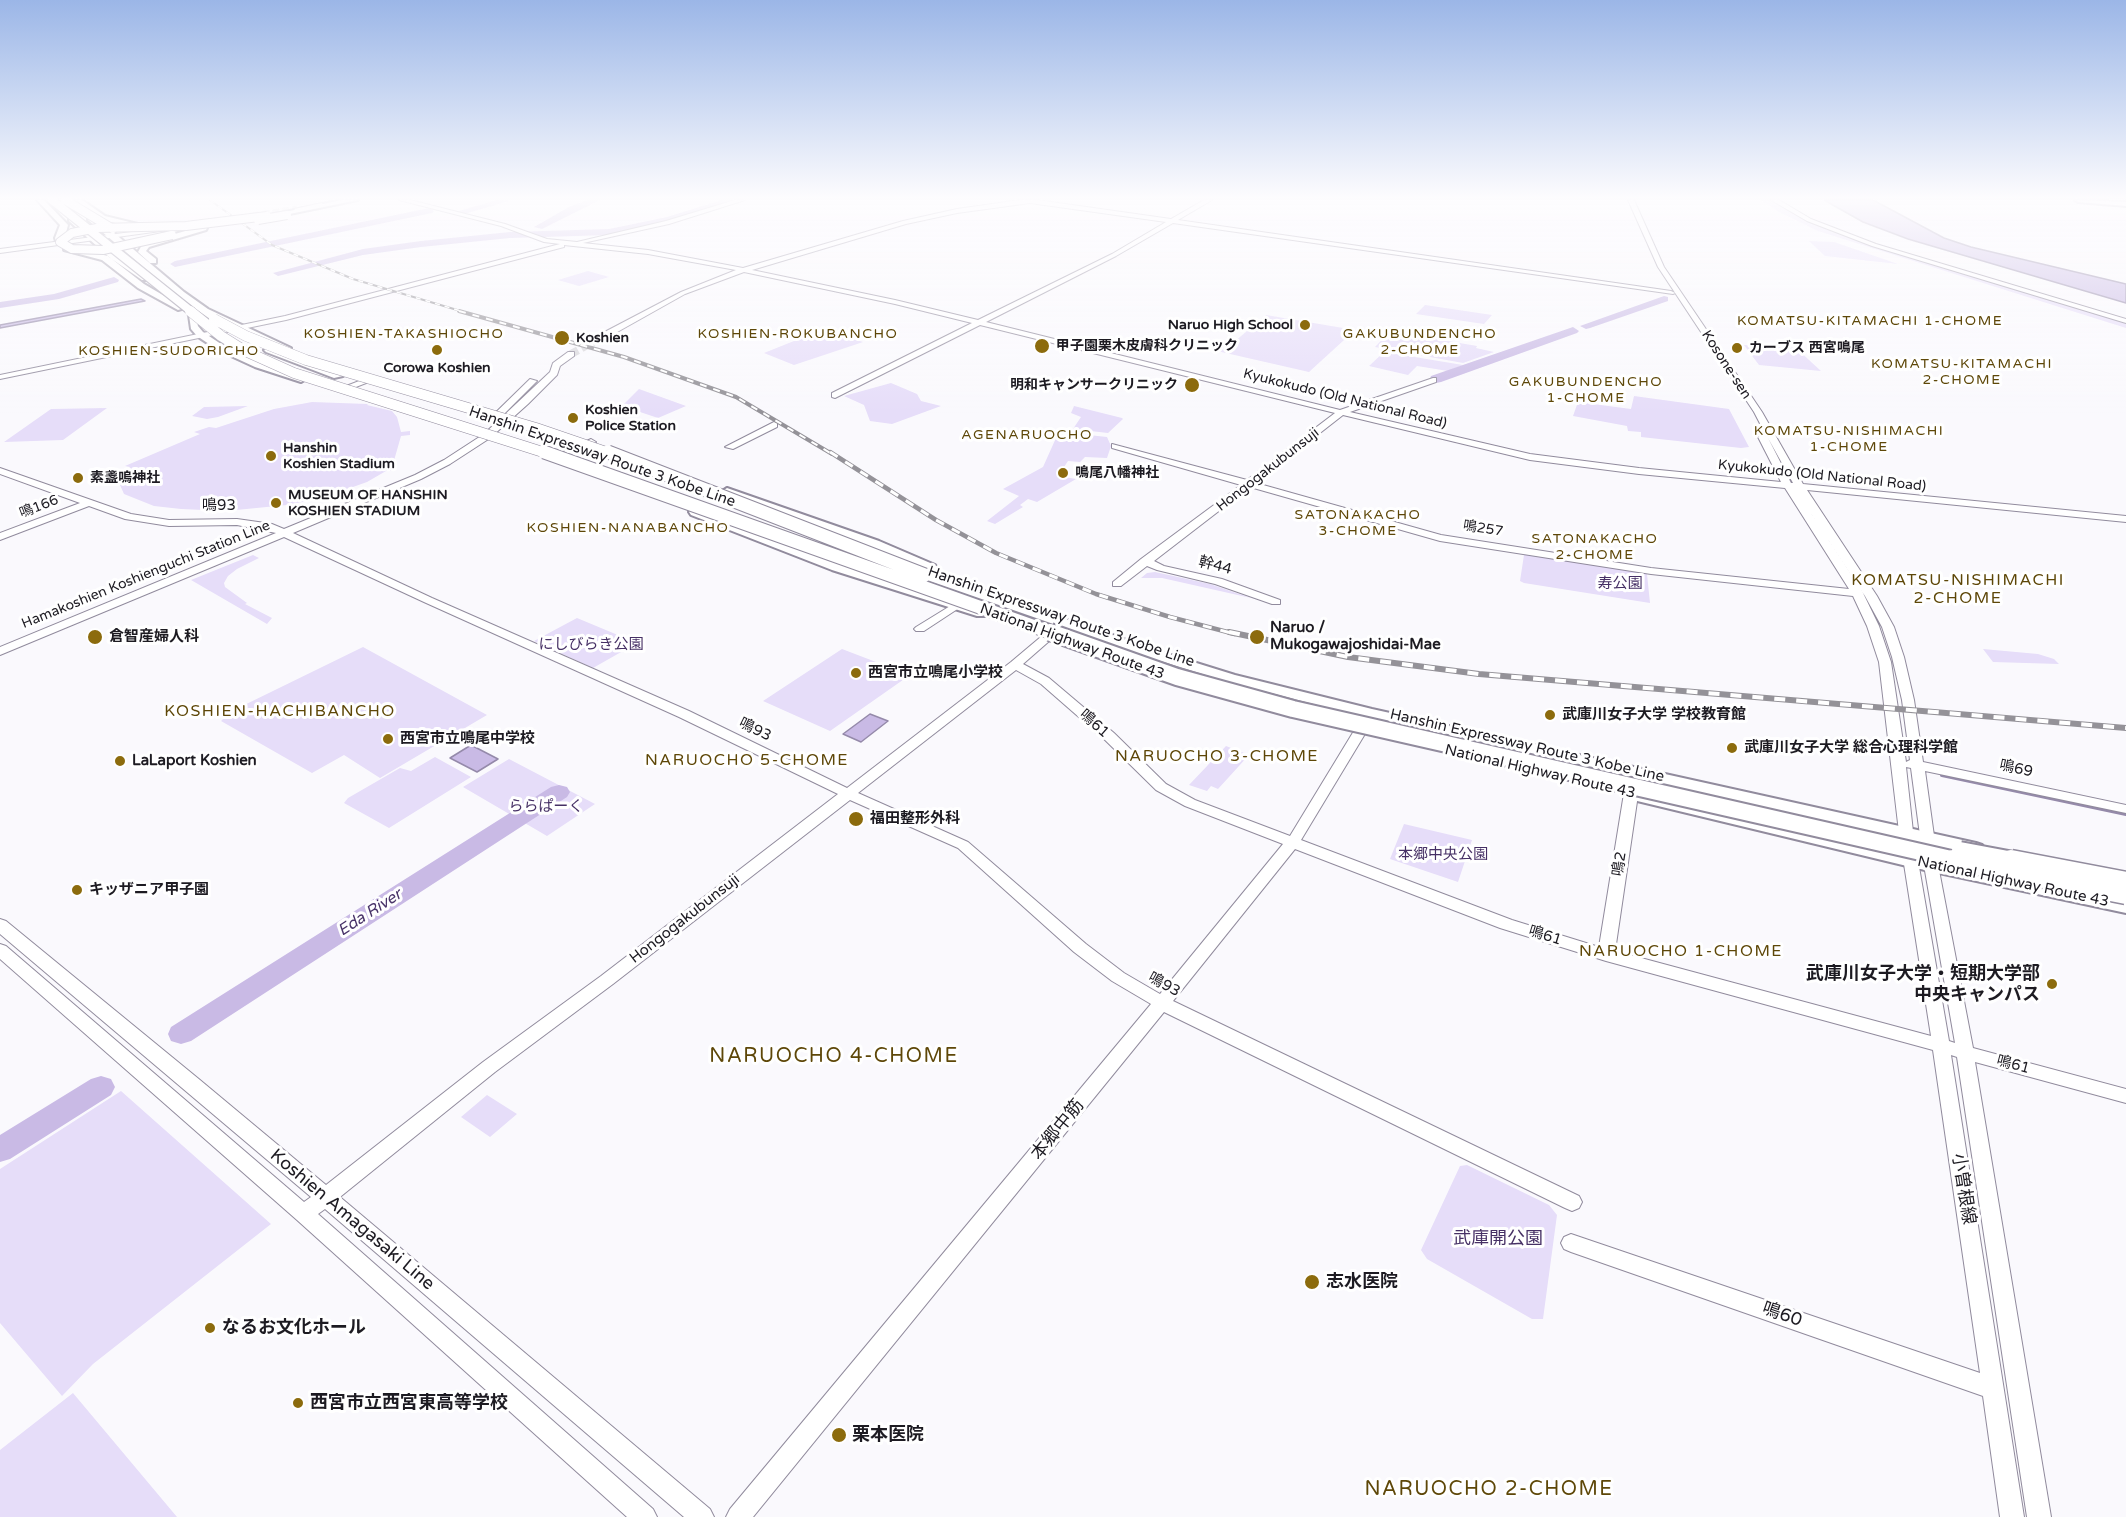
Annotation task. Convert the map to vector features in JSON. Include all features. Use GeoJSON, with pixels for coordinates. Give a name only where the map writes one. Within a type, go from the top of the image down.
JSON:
{"type":"FeatureCollection","features":[{"type":"Feature","properties":{"kind":"highway"},"geometry":{"type":"LineString","coordinates":[[123,271],[162,297]]}},
{"type":"Feature","properties":{"kind":"highway"},"geometry":{"type":"LineString","coordinates":[[131,271],[162,297]]}},
{"type":"Feature","properties":{"kind":"highway","name":"Hanshin Expressway Route 3 Kobe Line"},"geometry":{"type":"LineString","coordinates":[[139,271],[221,336],[245,351],[294,373],[552,455],[1166,673],[1293,709],[1699,803],[1994,869],[2126,894]]}},
{"type":"Feature","properties":{"kind":"highway","name":"Hanshin Expressway Route 3 Kobe Line"},"geometry":{"type":"LineString","coordinates":[[151,271],[193,305],[233,330],[271,347],[598,449],[746,504],[1039,619],[1184,670],[1309,704],[1863,830],[2126,883]]}},
{"type":"Feature","properties":{"kind":"highway","name":"National Highway Route 43"},"geometry":{"type":"LineString","coordinates":[[158,271],[230,330],[333,378]]}},
{"type":"Feature","properties":{"kind":"highway"},"geometry":{"type":"LineString","coordinates":[[166,271],[177,280],[184,292]]}},
{"type":"Feature","properties":{"kind":"highway","name":"National Highway Route 43"},"geometry":{"type":"LineString","coordinates":[[162,297],[181,308],[214,334],[275,362],[487,426],[1198,669],[1371,714],[2126,883]]}},
{"type":"Feature","properties":{"kind":"highway"},"geometry":{"type":"LineString","coordinates":[[202,309],[303,355],[591,442],[874,544],[1028,609]]}},
{"type":"Feature","properties":{"kind":"highway"},"geometry":{"type":"LineString","coordinates":[[192,317],[194,327],[202,336],[221,348],[258,365],[555,458],[837,567],[955,606],[1017,623]]}},
{"type":"Feature","properties":{"kind":"highway","name":"National Highway Route 43"},"geometry":{"type":"LineString","coordinates":[[758,520],[1047,636],[1150,673],[1361,730],[1911,861],[2126,906]]}},
{"type":"Feature","properties":{"kind":"highway"},"geometry":{"type":"LineString","coordinates":[[1927,837],[2126,873]]}},
{"type":"Feature","properties":{"kind":"street"},"geometry":{"type":"LineString","coordinates":[[0,377],[214,334],[469,271]]}},
{"type":"Feature","properties":{"kind":"street"},"geometry":{"type":"LineString","coordinates":[[596,337],[683,293],[739,271]]}},
{"type":"Feature","properties":{"kind":"street","name":"Kyukokudo (Old National Road)"},"geometry":{"type":"LineString","coordinates":[[745,271],[980,322],[1489,449],[1551,460],[2126,519]]}},
{"type":"Feature","properties":{"kind":"street"},"geometry":{"type":"LineString","coordinates":[[835,395],[1082,271]]}},
{"type":"Feature","properties":{"kind":"street"},"geometry":{"type":"LineString","coordinates":[[1520,271],[1671,292]]}},
{"type":"Feature","properties":{"kind":"street","name":"Kosone-sen"},"geometry":{"type":"LineString","coordinates":[[1657,271],[1794,486],[1857,593],[1873,626],[1885,662],[1911,861]]}},
{"type":"Feature","properties":{"kind":"street","name":"Kosone-sen"},"geometry":{"type":"LineString","coordinates":[[1664,271],[1758,412],[1794,486],[1860,577],[1888,627],[1903,674],[1931,865]]}},
{"type":"Feature","properties":{"kind":"street"},"geometry":{"type":"LineString","coordinates":[[1960,271],[2126,321]]}},
{"type":"Feature","properties":{"kind":"street","name":"Hamakoshien Koshienguchi Station Line"},"geometry":{"type":"LineString","coordinates":[[0,649],[284,532],[413,475],[483,434],[506,415],[551,362],[568,353]]}},
{"type":"Feature","properties":{"kind":"street"},"geometry":{"type":"LineString","coordinates":[[340,390],[375,378]]}},
{"type":"Feature","properties":{"kind":"street","name":"Hongogakubunsuji"},"geometry":{"type":"LineString","coordinates":[[1117,584],[1342,412],[1433,380]]}},
{"type":"Feature","properties":{"kind":"street"},"geometry":{"type":"LineString","coordinates":[[730,447],[774,425]]}},
{"type":"Feature","properties":{"kind":"street"},"geometry":{"type":"LineString","coordinates":[[555,458],[591,442]]}},
{"type":"Feature","properties":{"kind":"street","name":"鳴257"},"geometry":{"type":"LineString","coordinates":[[1115,446],[1440,538],[1651,571],[1857,593]]}},
{"type":"Feature","properties":{"kind":"street","name":"鳴93"},"geometry":{"type":"LineString","coordinates":[[0,471],[129,518],[170,523],[237,522],[272,527],[684,714],[849,794],[963,845],[1080,948],[1118,977],[1162,1003],[1572,1202]]}},
{"type":"Feature","properties":{"kind":"street","name":"鳴166"},"geometry":{"type":"LineString","coordinates":[[0,537],[88,503]]}},
{"type":"Feature","properties":{"kind":"street","name":"幹44"},"geometry":{"type":"LineString","coordinates":[[1145,561],[1161,568],[1218,581],[1276,602]]}},
{"type":"Feature","properties":{"kind":"street"},"geometry":{"type":"LineString","coordinates":[[920,629],[955,606]]}},
{"type":"Feature","properties":{"kind":"street","name":"Hongogakubunsuji"},"geometry":{"type":"LineString","coordinates":[[304,1214],[489,1067],[607,980],[849,794],[1015,665],[1065,623]]}},
{"type":"Feature","properties":{"kind":"street","name":"鳴61"},"geometry":{"type":"LineString","coordinates":[[1015,665],[1045,681],[1109,736],[1161,788],[1190,803],[1506,924],[1606,955],[2126,1096]]}},
{"type":"Feature","properties":{"kind":"street","name":"本郷中筋"},"geometry":{"type":"LineString","coordinates":[[738,1517],[1293,842],[1371,714]]}},
{"type":"Feature","properties":{"kind":"street","name":"鳴69"},"geometry":{"type":"LineString","coordinates":[[1899,762],[2126,808]]}},
{"type":"Feature","properties":{"kind":"street","name":"鳴2"},"geometry":{"type":"LineString","coordinates":[[1606,955],[1635,773]]}},
{"type":"Feature","properties":{"kind":"street","name":"小曽根線"},"geometry":{"type":"LineString","coordinates":[[1911,861],[2012,1517]]}},
{"type":"Feature","properties":{"kind":"street","name":"小曽根線"},"geometry":{"type":"LineString","coordinates":[[1931,865],[1965,1052],[2039,1517]]}},
{"type":"Feature","properties":{"kind":"street","name":"Koshien Amagasaki Line"},"geometry":{"type":"LineString","coordinates":[[0,925],[702,1517]]}},
{"type":"Feature","properties":{"kind":"street","name":"Koshien Amagasaki Line"},"geometry":{"type":"LineString","coordinates":[[0,950],[304,1214],[645,1517]]}},
{"type":"Feature","properties":{"kind":"street","name":"鳴60"},"geometry":{"type":"LineString","coordinates":[[1571,1243],[1993,1388]]}},
{"type":"Feature","properties":{"kind":"green space"},"geometry":{"type":"Polygon","coordinates":[[[588,271],[609,277],[579,286],[558,280],[588,271]]]}},
{"type":"Feature","properties":{"kind":"green space"},"geometry":{"type":"Polygon","coordinates":[[[1944,271],[1955,271],[2126,322],[2126,328],[1944,271]]]}},
{"type":"Feature","properties":{"kind":"green space"},"geometry":{"type":"Polygon","coordinates":[[[1425,305],[1492,315],[1484,324],[1416,314],[1425,305]]]}},
{"type":"Feature","properties":{"kind":"green space"},"geometry":{"type":"Polygon","coordinates":[[[1266,315],[1355,330],[1309,372],[1217,351],[1229,342],[1234,342],[1266,315]]]}},
{"type":"Feature","properties":{"kind":"green space"},"geometry":{"type":"Polygon","coordinates":[[[819,331],[829,331],[863,342],[794,365],[764,353],[819,331]]]}},
{"type":"Feature","properties":{"kind":"green space"},"geometry":{"type":"Polygon","coordinates":[[[1390,331],[1477,346],[1476,348],[1494,352],[1463,363],[1375,347],[1390,331]]]}},
{"type":"Feature","properties":{"kind":"green space"},"geometry":{"type":"Polygon","coordinates":[[[1744,345],[1796,348],[1821,371],[1759,365],[1744,345]]]}},
{"type":"Feature","properties":{"kind":"green space"},"geometry":{"type":"Polygon","coordinates":[[[1384,352],[1463,365],[1448,371],[1417,366],[1408,375],[1369,366],[1384,352]]]}},
{"type":"Feature","properties":{"kind":"green space"},"geometry":{"type":"Polygon","coordinates":[[[891,383],[917,394],[921,401],[941,406],[892,424],[870,421],[864,405],[844,396],[891,383]]]}},
{"type":"Feature","properties":{"kind":"green space"},"geometry":{"type":"Polygon","coordinates":[[[639,389],[686,406],[658,418],[622,406],[639,389]]]}},
{"type":"Feature","properties":{"kind":"green space"},"geometry":{"type":"Polygon","coordinates":[[[1634,396],[1729,409],[1749,447],[1641,437],[1641,432],[1628,431],[1627,426],[1573,416],[1578,402],[1631,409],[1634,396]]]}},
{"type":"Feature","properties":{"kind":"green space","name":"Hanshin Koshien Stadium"},"geometry":{"type":"Polygon","coordinates":[[[312,402],[368,404],[392,411],[397,417],[401,432],[410,431],[410,435],[401,436],[391,471],[386,471],[367,482],[322,498],[287,505],[226,511],[154,506],[124,494],[120,485],[122,476],[130,467],[125,466],[200,434],[194,432],[209,427],[216,428],[274,409],[312,402]]]}},
{"type":"Feature","properties":{"kind":"green space"},"geometry":{"type":"Polygon","coordinates":[[[248,406],[207,419],[192,416],[204,407],[248,406]]]}},
{"type":"Feature","properties":{"kind":"green space"},"geometry":{"type":"Polygon","coordinates":[[[1074,406],[1123,419],[1108,433],[1073,429],[1081,417],[1071,413],[1074,406]]]}},
{"type":"Feature","properties":{"kind":"green space"},"geometry":{"type":"Polygon","coordinates":[[[107,408],[63,440],[4,442],[51,409],[107,408]]]}},
{"type":"Feature","properties":{"kind":"green space","name":"鳴尾八幡神社"},"geometry":{"type":"Polygon","coordinates":[[[1070,433],[1107,437],[1111,446],[1107,458],[1085,457],[1080,462],[1068,461],[1058,476],[1076,479],[1037,502],[1028,499],[1020,505],[1023,507],[995,524],[987,521],[1019,496],[1003,489],[1043,467],[1056,438],[1070,433]]]}},
{"type":"Feature","properties":{"kind":"green space"},"geometry":{"type":"Polygon","coordinates":[[[253,555],[259,558],[237,569],[228,576],[224,583],[225,587],[247,603],[245,604],[272,618],[267,624],[191,580],[253,555]]]}},
{"type":"Feature","properties":{"kind":"green space","name":"寿公園"},"geometry":{"type":"Polygon","coordinates":[[[1524,555],[1644,572],[1647,574],[1650,603],[1524,583],[1520,581],[1524,555]]]}},
{"type":"Feature","properties":{"kind":"green space"},"geometry":{"type":"Polygon","coordinates":[[[1155,572],[1210,584],[1251,598],[1162,578],[1141,578],[1147,573],[1155,572]]]}},
{"type":"Feature","properties":{"kind":"green space","name":"にしびらき公園"},"geometry":{"type":"Polygon","coordinates":[[[577,618],[637,643],[593,668],[534,641],[577,618]]]}},
{"type":"Feature","properties":{"kind":"green space"},"geometry":{"type":"Polygon","coordinates":[[[363,647],[487,715],[380,778],[344,755],[312,773],[221,721],[230,712],[363,647]]]}},
{"type":"Feature","properties":{"kind":"green space"},"geometry":{"type":"Polygon","coordinates":[[[842,649],[910,675],[830,731],[763,701],[842,649]]]}},
{"type":"Feature","properties":{"kind":"green space"},"geometry":{"type":"Polygon","coordinates":[[[1983,649],[2038,654],[2054,659],[2059,664],[1993,662],[1983,649]]]}},
{"type":"Feature","properties":{"kind":"green space"},"geometry":{"type":"Polygon","coordinates":[[[1226,746],[1249,755],[1218,789],[1211,786],[1207,791],[1189,785],[1226,746]]]}},
{"type":"Feature","properties":{"kind":"green space"},"geometry":{"type":"Polygon","coordinates":[[[435,757],[471,777],[389,828],[344,803],[348,798],[400,768],[411,771],[435,757]]]}},
{"type":"Feature","properties":{"kind":"green space","name":"ららぱーく"},"geometry":{"type":"Polygon","coordinates":[[[509,759],[595,804],[547,836],[463,787],[509,759]]]}},
{"type":"Feature","properties":{"kind":"green space","name":"本郷中央公園"},"geometry":{"type":"Polygon","coordinates":[[[1404,824],[1472,840],[1458,882],[1390,859],[1404,824]]]}},
{"type":"Feature","properties":{"kind":"green space"},"geometry":{"type":"Polygon","coordinates":[[[121,1091],[271,1224],[93,1364],[62,1396],[0,1323],[0,1169],[121,1091]]]}},
{"type":"Feature","properties":{"kind":"green space"},"geometry":{"type":"Polygon","coordinates":[[[487,1095],[517,1114],[490,1137],[461,1117],[487,1095]]]}},
{"type":"Feature","properties":{"kind":"green space","name":"武庫開公園"},"geometry":{"type":"Polygon","coordinates":[[[1467,1165],[1549,1205],[1557,1215],[1543,1319],[1532,1319],[1427,1259],[1421,1250],[1460,1166],[1467,1165]]]}},
{"type":"Feature","properties":{"kind":"green space"},"geometry":{"type":"Polygon","coordinates":[[[73,1393],[177,1517],[0,1517],[0,1450],[73,1393]]]}},
{"type":"Feature","properties":{"kind":"shaded area"},"geometry":{"type":"Polygon","coordinates":[[[2016,271],[2071,271],[2126,284],[2126,303],[2016,271]]]}},
{"type":"Feature","properties":{"kind":"shaded area"},"geometry":{"type":"Polygon","coordinates":[[[141,299],[145,301],[0,328],[0,325],[141,299]]]}},
{"type":"Feature","properties":{"kind":"shaded area"},"geometry":{"type":"Polygon","coordinates":[[[870,714],[888,721],[861,742],[843,734],[870,714]]]}},
{"type":"Feature","properties":{"kind":"shaded area"},"geometry":{"type":"Polygon","coordinates":[[[471,745],[498,759],[477,772],[450,758],[471,745]]]}},
{"type":"Feature","properties":{"kind":"waterway"},"geometry":{"type":"LineString","coordinates":[[278,273],[287,271]]}},
{"type":"Feature","properties":{"kind":"waterway"},"geometry":{"type":"LineString","coordinates":[[0,305],[55,297],[114,280]]}},
{"type":"Feature","properties":{"kind":"waterway"},"geometry":{"type":"LineString","coordinates":[[1586,326],[1664,299]]}},
{"type":"Feature","properties":{"kind":"waterway"},"geometry":{"type":"LineString","coordinates":[[1436,379],[1573,331]]}},
{"type":"Feature","properties":{"kind":"waterway"},"geometry":{"type":"LineString","coordinates":[[1942,775],[2126,814]]}},
{"type":"Feature","properties":{"kind":"waterway","name":"Eda River"},"geometry":{"type":"LineString","coordinates":[[181,1034],[559,792]]}},
{"type":"Feature","properties":{"kind":"waterway","name":"Eda River"},"geometry":{"type":"LineString","coordinates":[[0,1150],[101,1087]]}},
{"type":"Feature","properties":{"kind":"tunnel"},"geometry":{"type":"LineString","coordinates":[[571,354],[600,338]]}},
{"type":"Feature","properties":{"kind":"railway"},"geometry":{"type":"LineString","coordinates":[[333,271],[353,279],[464,312]]}},
{"type":"Feature","properties":{"kind":"railway"},"geometry":{"type":"LineString","coordinates":[[459,311],[624,357],[736,397],[832,454]]}},
{"type":"Feature","properties":{"kind":"railway"},"geometry":{"type":"LineString","coordinates":[[830,452],[936,520],[996,553],[1096,594],[1235,634]]}},
{"type":"Feature","properties":{"kind":"railway"},"geometry":{"type":"LineString","coordinates":[[1229,632],[1348,657],[1479,674],[2126,728]]}},
{"type":"Feature","properties":{"kind":"place","name":"Naruo High School"},"geometry":{"type":"Point","coordinates":[1305,325]}},
{"type":"Feature","properties":{"kind":"place","name":"Koshien"},"geometry":{"type":"Point","coordinates":[562,338]}},
{"type":"Feature","properties":{"kind":"place","name":"甲子園栗木皮膚科クリニック"},"geometry":{"type":"Point","coordinates":[1042,346]}},
{"type":"Feature","properties":{"kind":"place","name":"カーブス 西宮鳴尾"},"geometry":{"type":"Point","coordinates":[1737,348]}},
{"type":"Feature","properties":{"kind":"place","name":"Corowa Koshien"},"geometry":{"type":"Point","coordinates":[437,350]}},
{"type":"Feature","properties":{"kind":"place","name":"明和キャンサークリニック"},"geometry":{"type":"Point","coordinates":[1192,385]}},
{"type":"Feature","properties":{"kind":"place","name":"Koshien Police Station"},"geometry":{"type":"Point","coordinates":[573,418]}},
{"type":"Feature","properties":{"kind":"place","name":"Hanshin Koshien Stadium"},"geometry":{"type":"Point","coordinates":[271,456]}},
{"type":"Feature","properties":{"kind":"place","name":"鳴尾八幡神社"},"geometry":{"type":"Point","coordinates":[1063,473]}},
{"type":"Feature","properties":{"kind":"place","name":"素盞嗚神社"},"geometry":{"type":"Point","coordinates":[78,478]}},
{"type":"Feature","properties":{"kind":"place","name":"MUSEUM OF HANSHIN KOSHIEN STADIUM"},"geometry":{"type":"Point","coordinates":[276,503]}},
{"type":"Feature","properties":{"kind":"place","name":"倉智産婦人科"},"geometry":{"type":"Point","coordinates":[95,637]}},
{"type":"Feature","properties":{"kind":"place","name":"Naruo / Mukogawajoshidai-Mae"},"geometry":{"type":"Point","coordinates":[1257,637]}},
{"type":"Feature","properties":{"kind":"place","name":"西宮市立鳴尾小学校"},"geometry":{"type":"Point","coordinates":[856,673]}},
{"type":"Feature","properties":{"kind":"place","name":"武庫川女子大学 学校教育館"},"geometry":{"type":"Point","coordinates":[1550,715]}},
{"type":"Feature","properties":{"kind":"place","name":"西宮市立鳴尾中学校"},"geometry":{"type":"Point","coordinates":[388,739]}},
{"type":"Feature","properties":{"kind":"place","name":"武庫川女子大学 総合心理科学館"},"geometry":{"type":"Point","coordinates":[1732,748]}},
{"type":"Feature","properties":{"kind":"place","name":"LaLaport Koshien"},"geometry":{"type":"Point","coordinates":[120,761]}},
{"type":"Feature","properties":{"kind":"place","name":"福田整形外科"},"geometry":{"type":"Point","coordinates":[856,819]}},
{"type":"Feature","properties":{"kind":"place","name":"キッザニア甲子園"},"geometry":{"type":"Point","coordinates":[77,890]}},
{"type":"Feature","properties":{"kind":"place","name":"武庫川女子大学・短期大学部 中央キャンパス"},"geometry":{"type":"Point","coordinates":[2052,984]}},
{"type":"Feature","properties":{"kind":"place","name":"志水医院"},"geometry":{"type":"Point","coordinates":[1312,1282]}},
{"type":"Feature","properties":{"kind":"place","name":"なるお文化ホール"},"geometry":{"type":"Point","coordinates":[210,1328]}},
{"type":"Feature","properties":{"kind":"place","name":"西宮市立西宮東高等学校"},"geometry":{"type":"Point","coordinates":[298,1403]}},
{"type":"Feature","properties":{"kind":"place","name":"栗本医院"},"geometry":{"type":"Point","coordinates":[839,1435]}},
{"type":"Feature","properties":{"kind":"district","name":"KOMATSU-KITAMACHI 1-CHOME"},"geometry":{"type":"Point","coordinates":[1870,321]}},
{"type":"Feature","properties":{"kind":"district","name":"KOSHIEN-TAKASHIOCHO"},"geometry":{"type":"Point","coordinates":[404,334]}},
{"type":"Feature","properties":{"kind":"district","name":"KOSHIEN-ROKUBANCHO"},"geometry":{"type":"Point","coordinates":[798,334]}},
{"type":"Feature","properties":{"kind":"district","name":"GAKUBUNDENCHO 2-CHOME"},"geometry":{"type":"Point","coordinates":[1420,342]}},
{"type":"Feature","properties":{"kind":"district","name":"KOSHIEN-SUDORICHO"},"geometry":{"type":"Point","coordinates":[169,351]}},
{"type":"Feature","properties":{"kind":"district","name":"KOMATSU-KITAMACHI 2-CHOME"},"geometry":{"type":"Point","coordinates":[1962,372]}},
{"type":"Feature","properties":{"kind":"district","name":"GAKUBUNDENCHO 1-CHOME"},"geometry":{"type":"Point","coordinates":[1586,390]}},
{"type":"Feature","properties":{"kind":"district","name":"AGENARUOCHO"},"geometry":{"type":"Point","coordinates":[1027,435]}},
{"type":"Feature","properties":{"kind":"district","name":"KOMATSU-NISHIMACHI 1-CHOME"},"geometry":{"type":"Point","coordinates":[1849,439]}},
{"type":"Feature","properties":{"kind":"district","name":"SATONAKACHO 3-CHOME"},"geometry":{"type":"Point","coordinates":[1358,524]}},
{"type":"Feature","properties":{"kind":"district","name":"KOSHIEN-NANABANCHO"},"geometry":{"type":"Point","coordinates":[628,528]}},
{"type":"Feature","properties":{"kind":"district","name":"SATONAKACHO 2-CHOME"},"geometry":{"type":"Point","coordinates":[1595,548]}},
{"type":"Feature","properties":{"kind":"district","name":"KOMATSU-NISHIMACHI 2-CHOME"},"geometry":{"type":"Point","coordinates":[1958,590]}},
{"type":"Feature","properties":{"kind":"district","name":"KOSHIEN-HACHIBANCHO"},"geometry":{"type":"Point","coordinates":[280,712]}},
{"type":"Feature","properties":{"kind":"district","name":"NARUOCHO 3-CHOME"},"geometry":{"type":"Point","coordinates":[1217,757]}},
{"type":"Feature","properties":{"kind":"district","name":"NARUOCHO 5-CHOME"},"geometry":{"type":"Point","coordinates":[747,761]}},
{"type":"Feature","properties":{"kind":"district","name":"NARUOCHO 1-CHOME"},"geometry":{"type":"Point","coordinates":[1681,952]}},
{"type":"Feature","properties":{"kind":"district","name":"NARUOCHO 4-CHOME"},"geometry":{"type":"Point","coordinates":[834,1057]}},
{"type":"Feature","properties":{"kind":"district","name":"NARUOCHO 2-CHOME"},"geometry":{"type":"Point","coordinates":[1489,1490]}}]}
